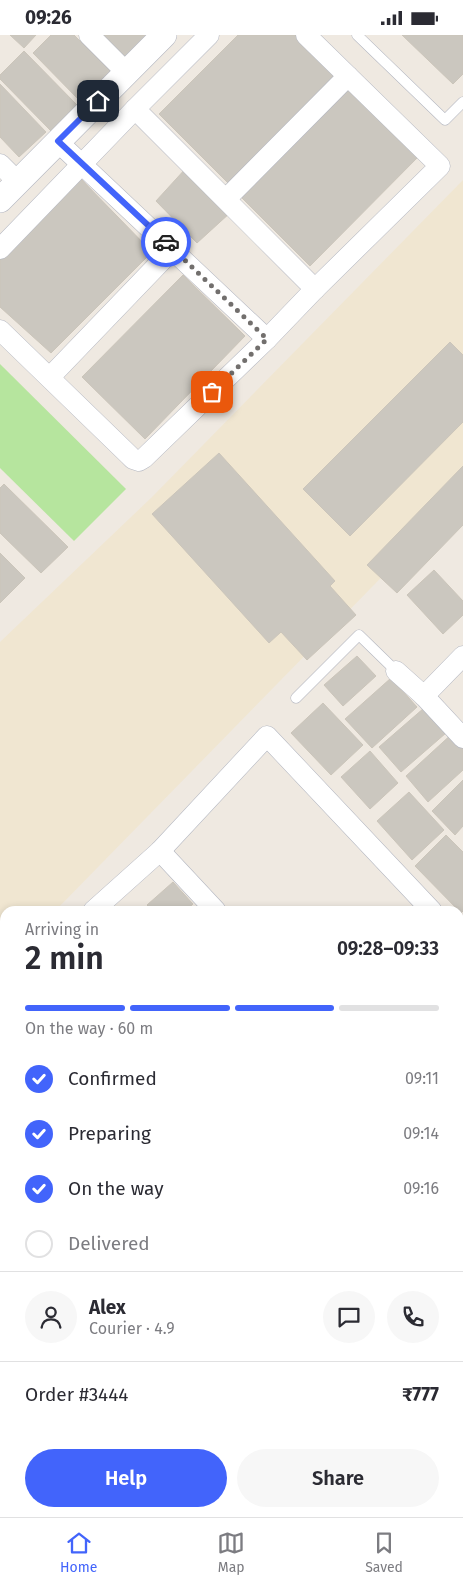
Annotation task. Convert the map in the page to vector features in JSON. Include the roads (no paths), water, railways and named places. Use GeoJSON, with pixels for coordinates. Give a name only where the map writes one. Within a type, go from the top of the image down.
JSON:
{"type":"FeatureCollection","features":[{"type":"Feature","properties":{"kind":"street"},"geometry":{"type":"LineString","coordinates":[[89,35],[126,72]]}},
{"type":"Feature","properties":{"kind":"street"},"geometry":{"type":"LineString","coordinates":[[0,200],[164,35]]}},
{"type":"Feature","properties":{"kind":"street"},"geometry":{"type":"LineString","coordinates":[[0,249],[209,35]]}},
{"type":"Feature","properties":{"kind":"street"},"geometry":{"type":"LineString","coordinates":[[0,330],[133,459],[139,461],[144,458],[267,339],[440,166],[306,35]]}},
{"type":"Feature","properties":{"kind":"street"},"geometry":{"type":"LineString","coordinates":[[226,199],[348,76]]}},
{"type":"Feature","properties":{"kind":"street"},"geometry":{"type":"LineString","coordinates":[[135,109],[315,289]]}},
{"type":"Feature","properties":{"kind":"street"},"geometry":{"type":"LineString","coordinates":[[58,141],[267,339]]}},
{"type":"Feature","properties":{"kind":"street"},"geometry":{"type":"LineString","coordinates":[[0,164],[18,182]]}},
{"type":"Feature","properties":{"kind":"street"},"geometry":{"type":"LineString","coordinates":[[50,377],[173,249]]}},
{"type":"Feature","properties":{"kind":"street"},"geometry":{"type":"LineString","coordinates":[[424,696],[463,656]]}},
{"type":"Feature","properties":{"kind":"street"},"geometry":{"type":"LineString","coordinates":[[396,671],[424,696],[463,738]]}},
{"type":"Feature","properties":{"kind":"street"},"geometry":{"type":"LineString","coordinates":[[99,906],[160,851],[267,736],[427,906]]}},
{"type":"Feature","properties":{"kind":"street"},"geometry":{"type":"LineString","coordinates":[[160,851],[211,906]]}},
{"type":"Feature","properties":{"kind":"lane"},"geometry":{"type":"LineString","coordinates":[[357,35],[445,120],[463,102]]}},
{"type":"Feature","properties":{"kind":"lane"},"geometry":{"type":"LineString","coordinates":[[296,698],[359,635],[396,671]]}}]}
